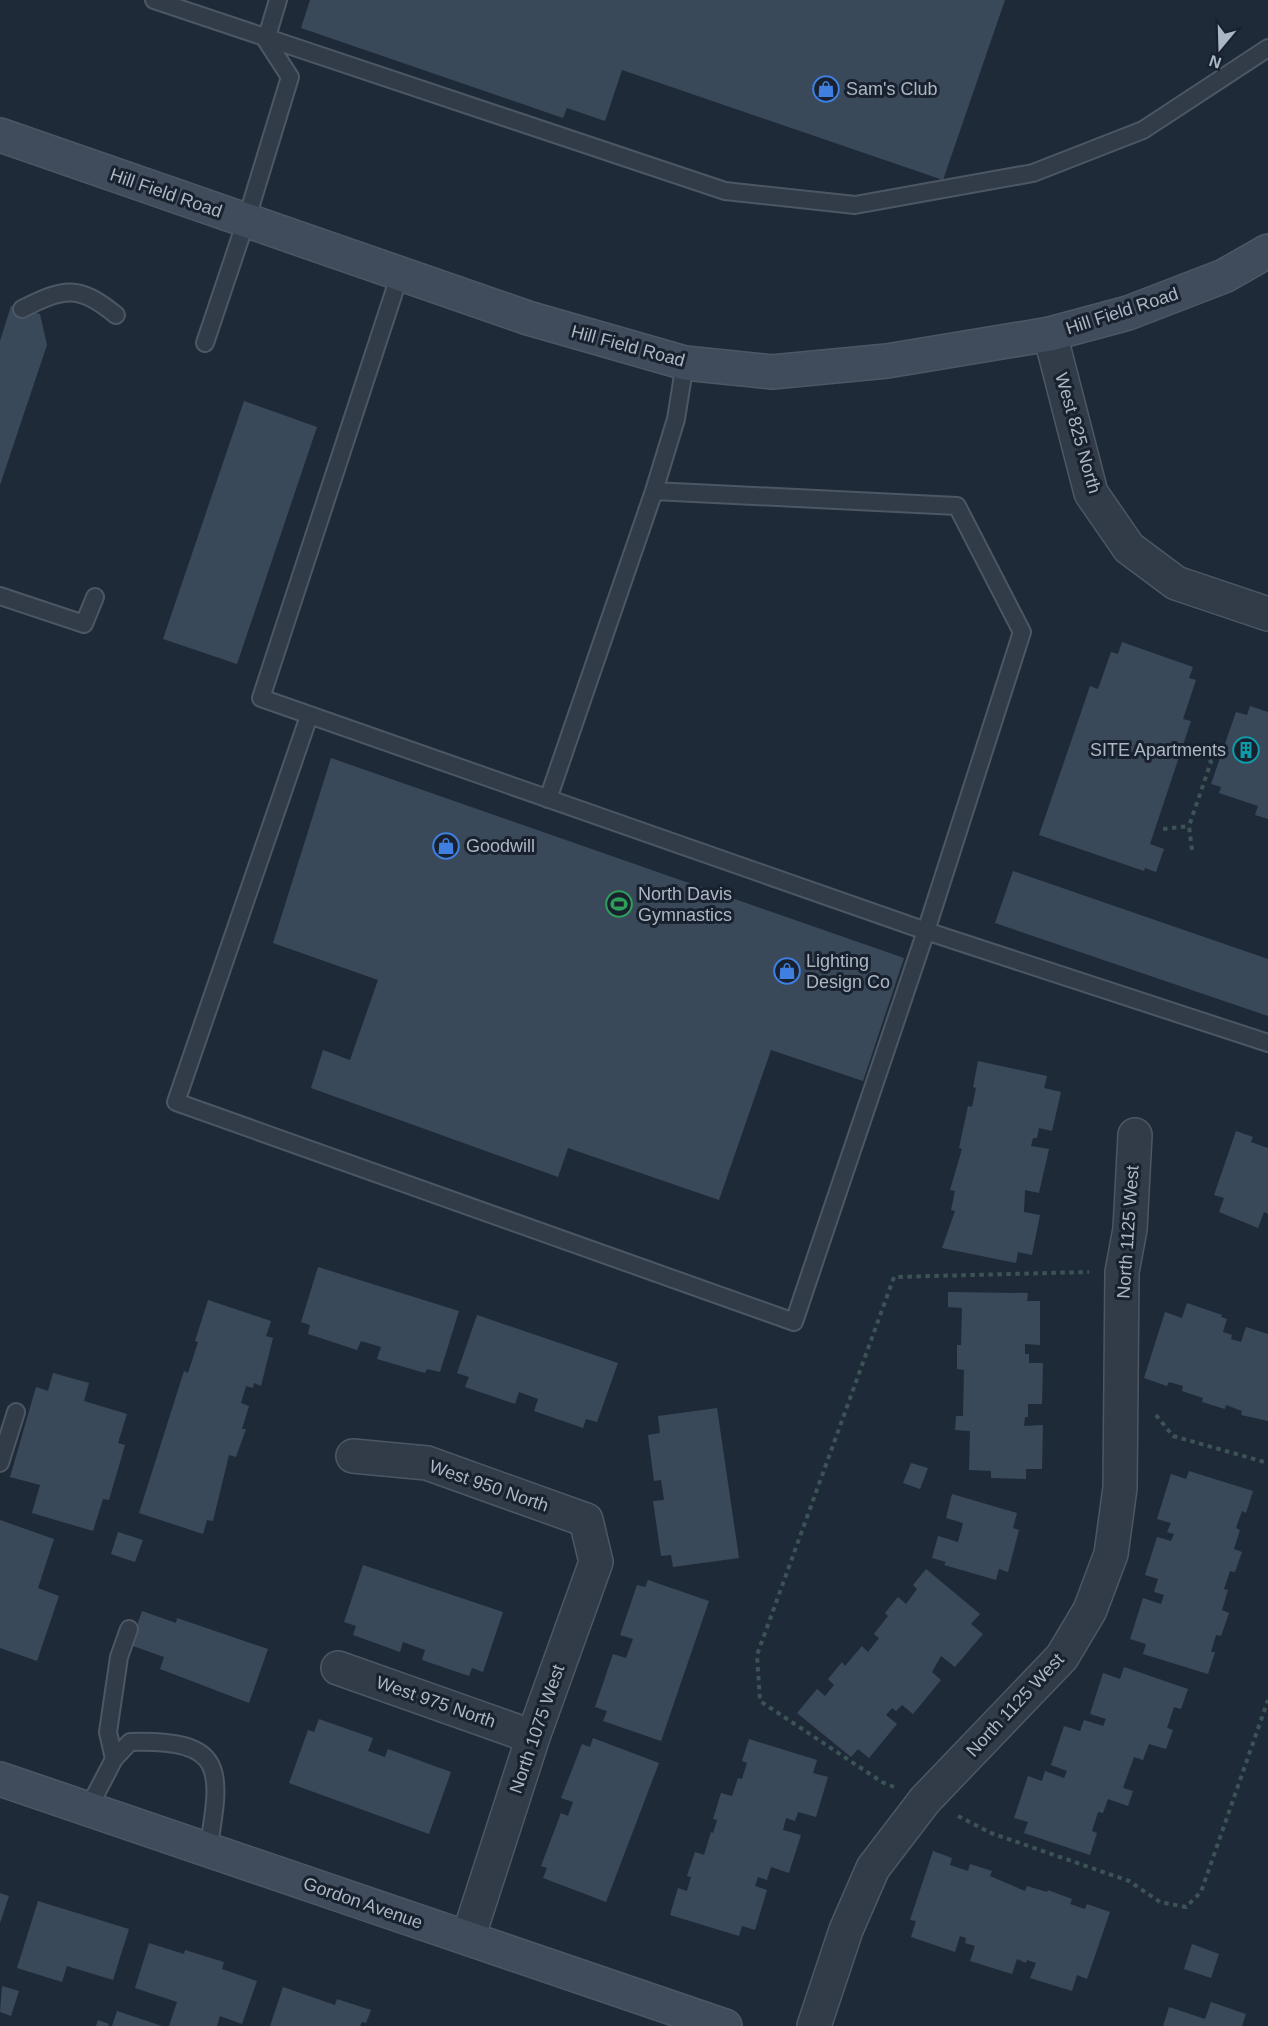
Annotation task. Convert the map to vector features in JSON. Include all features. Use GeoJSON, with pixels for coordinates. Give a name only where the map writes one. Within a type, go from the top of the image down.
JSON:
{"type":"FeatureCollection","features":[{"type":"Feature","properties":{"kind":"main road","name":"Hill Field Road"},"geometry":{"type":"LineString","coordinates":[[0,135],[528,318],[685,363],[772,372],[887,361],[1050,334],[1128,313],[1224,276],[1268,251]]}},
{"type":"Feature","properties":{"kind":"main road","name":"Gordon Avenue"},"geometry":{"type":"LineString","coordinates":[[0,1779],[725,2026]]}},
{"type":"Feature","properties":{"kind":"street","name":"West 825 North"},"geometry":{"type":"LineString","coordinates":[[1050,334],[1092,494],[1129,548],[1176,583],[1268,614]]}},
{"type":"Feature","properties":{"kind":"street","name":"North 1125 West"},"geometry":{"type":"LineString","coordinates":[[814,2026],[846,1930],[873,1868],[926,1800],[1062,1657],[1090,1610],[1111,1554],[1120,1488],[1122,1272],[1130,1229],[1135,1135]]}},
{"type":"Feature","properties":{"kind":"street","name":"West 950 North"},"geometry":{"type":"LineString","coordinates":[[353,1456],[427,1463],[586,1520]]}},
{"type":"Feature","properties":{"kind":"street","name":"North 1075 West"},"geometry":{"type":"LineString","coordinates":[[468,1938],[533,1737],[596,1562],[586,1520]]}},
{"type":"Feature","properties":{"kind":"street","name":"West 975 North"},"geometry":{"type":"LineString","coordinates":[[338,1668],[533,1737]]}},
{"type":"Feature","properties":{"kind":"lane"},"geometry":{"type":"LineString","coordinates":[[154,0],[266,40],[725,191],[855,205],[1033,173],[1143,130],[1268,48]]}},
{"type":"Feature","properties":{"kind":"lane"},"geometry":{"type":"LineString","coordinates":[[205,343],[290,77],[266,40],[278,0]]}},
{"type":"Feature","properties":{"kind":"lane"},"geometry":{"type":"LineString","coordinates":[[400,274],[261,698],[926,931],[1268,1044]]}},
{"type":"Feature","properties":{"kind":"lane"},"geometry":{"type":"LineString","coordinates":[[22,309],[49,296],[70,290],[99,302],[116,315]]}},
{"type":"Feature","properties":{"kind":"lane"},"geometry":{"type":"LineString","coordinates":[[548,799],[654,491],[676,419],[685,363]]}},
{"type":"Feature","properties":{"kind":"lane"},"geometry":{"type":"LineString","coordinates":[[309,716],[176,1102],[794,1322],[926,931],[1022,632],[957,506],[654,491]]}},
{"type":"Feature","properties":{"kind":"lane"},"geometry":{"type":"LineString","coordinates":[[0,596],[84,624],[95,597]]}},
{"type":"Feature","properties":{"kind":"lane"},"geometry":{"type":"LineString","coordinates":[[0,1463],[16,1412]]}},
{"type":"Feature","properties":{"kind":"lane"},"geometry":{"type":"LineString","coordinates":[[114,1760],[108,1732],[119,1658],[129,1629]]}},
{"type":"Feature","properties":{"kind":"lane"},"geometry":{"type":"LineString","coordinates":[[88,1809],[114,1760],[130,1742],[159,1741],[199,1750],[213,1766],[218,1795],[208,1850]]}},
{"type":"Feature","properties":{"kind":"path"},"geometry":{"type":"LineString","coordinates":[[1192,850],[1189,826],[1211,762],[1201,746]]}},
{"type":"Feature","properties":{"kind":"path"},"geometry":{"type":"LineString","coordinates":[[1163,829],[1189,826]]}},
{"type":"Feature","properties":{"kind":"path"},"geometry":{"type":"LineString","coordinates":[[1122,1272],[894,1277],[757,1655],[760,1701],[882,1782],[926,1800],[991,1833],[1129,1881],[1160,1902],[1186,1906],[1201,1892],[1268,1700]]}},
{"type":"Feature","properties":{"kind":"path"},"geometry":{"type":"LineString","coordinates":[[1121,1373],[1173,1436],[1268,1463]]}},
{"type":"Feature","properties":{"kind":"building","name":"Sam's Club"},"geometry":{"type":"Polygon","coordinates":[[[310,0],[1005,0],[943,180],[622,70],[605,121],[567,108],[563,118],[301,28],[310,0]]]}},
{"type":"Feature","properties":{"kind":"building"},"geometry":{"type":"Polygon","coordinates":[[[11,306],[40,314],[47,345],[0,485],[0,341],[11,306]]]}},
{"type":"Feature","properties":{"kind":"building"},"geometry":{"type":"Polygon","coordinates":[[[244,401],[317,427],[237,664],[163,639],[244,401]]]}},
{"type":"Feature","properties":{"kind":"building"},"geometry":{"type":"Polygon","coordinates":[[[1122,642],[1193,667],[1189,678],[1196,680],[1183,719],[1191,721],[1150,844],[1164,849],[1156,872],[1145,868],[1144,871],[1039,835],[1090,686],[1098,689],[1111,652],[1118,654],[1122,642]]]}},
{"type":"Feature","properties":{"kind":"building","name":"SITE Apartments"},"geometry":{"type":"Polygon","coordinates":[[[1250,706],[1268,712],[1268,819],[1255,815],[1258,806],[1219,793],[1221,787],[1211,784],[1236,712],[1247,715],[1250,706]]]}},
{"type":"Feature","properties":{"kind":"building"},"geometry":{"type":"Polygon","coordinates":[[[331,758],[904,958],[863,1081],[771,1050],[719,1200],[568,1148],[558,1177],[311,1088],[323,1050],[350,1060],[378,980],[273,943],[331,758]]]}},
{"type":"Feature","properties":{"kind":"building"},"geometry":{"type":"Polygon","coordinates":[[[1013,871],[1268,959],[1268,1016],[995,923],[1013,871]]]}},
{"type":"Feature","properties":{"kind":"building"},"geometry":{"type":"Polygon","coordinates":[[[978,1061],[1047,1076],[1044,1088],[1061,1092],[1052,1131],[1039,1128],[1037,1138],[1033,1138],[1031,1146],[1049,1149],[1039,1193],[1025,1190],[1024,1212],[1040,1215],[1032,1255],[1018,1252],[1016,1263],[942,1248],[955,1211],[951,1210],[955,1191],[950,1190],[962,1149],[959,1148],[968,1106],[972,1107],[978,1061]]]}},
{"type":"Feature","properties":{"kind":"building"},"geometry":{"type":"Polygon","coordinates":[[[1236,1131],[1253,1137],[1251,1142],[1268,1148],[1268,1214],[1264,1212],[1258,1228],[1219,1212],[1224,1198],[1214,1195],[1236,1131]]]}},
{"type":"Feature","properties":{"kind":"building"},"geometry":{"type":"Polygon","coordinates":[[[318,1267],[459,1311],[440,1372],[427,1369],[425,1373],[377,1359],[381,1347],[361,1341],[357,1350],[308,1334],[310,1325],[301,1322],[318,1267]]]}},
{"type":"Feature","properties":{"kind":"building"},"geometry":{"type":"Polygon","coordinates":[[[948,1292],[1028,1293],[1027,1301],[1040,1301],[1040,1345],[1025,1344],[1025,1354],[1029,1354],[1029,1363],[1043,1363],[1042,1404],[1028,1404],[1028,1417],[1025,1417],[1024,1426],[1043,1425],[1042,1469],[1026,1469],[1026,1479],[991,1478],[991,1471],[969,1470],[970,1431],[955,1430],[956,1416],[963,1416],[964,1370],[957,1369],[957,1345],[961,1345],[962,1308],[948,1307],[948,1292]]]}},
{"type":"Feature","properties":{"kind":"building"},"geometry":{"type":"Polygon","coordinates":[[[208,1300],[271,1321],[266,1336],[273,1338],[261,1386],[254,1383],[253,1388],[246,1386],[241,1403],[249,1406],[242,1429],[246,1429],[236,1457],[229,1455],[213,1521],[207,1520],[203,1534],[139,1513],[184,1371],[188,1373],[208,1300]]]}},
{"type":"Feature","properties":{"kind":"building"},"geometry":{"type":"Polygon","coordinates":[[[1187,1303],[1222,1315],[1221,1317],[1227,1319],[1223,1332],[1232,1335],[1231,1339],[1241,1342],[1246,1327],[1268,1334],[1268,1421],[1241,1415],[1242,1411],[1226,1405],[1225,1409],[1202,1402],[1203,1398],[1182,1391],[1183,1386],[1169,1382],[1167,1386],[1144,1378],[1165,1312],[1182,1318],[1187,1303]]]}},
{"type":"Feature","properties":{"kind":"building"},"geometry":{"type":"Polygon","coordinates":[[[477,1315],[618,1363],[597,1422],[586,1419],[583,1428],[534,1411],[538,1399],[519,1392],[515,1404],[465,1387],[469,1377],[457,1373],[477,1315]]]}},
{"type":"Feature","properties":{"kind":"building"},"geometry":{"type":"Polygon","coordinates":[[[53,1373],[89,1383],[84,1401],[127,1414],[118,1443],[125,1445],[109,1500],[103,1499],[93,1531],[32,1513],[40,1485],[10,1477],[36,1387],[48,1391],[53,1373]]]}},
{"type":"Feature","properties":{"kind":"building"},"geometry":{"type":"Polygon","coordinates":[[[717,1408],[739,1558],[673,1567],[671,1555],[661,1556],[653,1501],[664,1500],[661,1480],[654,1481],[648,1435],[660,1433],[658,1416],[717,1408]]]}},
{"type":"Feature","properties":{"kind":"building"},"geometry":{"type":"Polygon","coordinates":[[[911,1463],[928,1468],[920,1489],[903,1483],[911,1463]]]}},
{"type":"Feature","properties":{"kind":"building"},"geometry":{"type":"Polygon","coordinates":[[[1189,1471],[1253,1491],[1246,1513],[1242,1511],[1236,1528],[1240,1530],[1234,1549],[1242,1552],[1235,1572],[1230,1571],[1224,1589],[1228,1590],[1222,1610],[1229,1613],[1221,1636],[1216,1635],[1211,1652],[1215,1652],[1208,1674],[1143,1654],[1146,1644],[1130,1639],[1143,1598],[1161,1604],[1164,1595],[1154,1592],[1158,1579],[1145,1575],[1157,1537],[1171,1541],[1174,1534],[1167,1532],[1171,1523],[1157,1519],[1171,1474],[1186,1479],[1189,1471]]]}},
{"type":"Feature","properties":{"kind":"building"},"geometry":{"type":"Polygon","coordinates":[[[952,1494],[1017,1513],[1013,1528],[1019,1530],[1008,1572],[999,1569],[996,1580],[944,1565],[946,1562],[932,1558],[938,1536],[958,1542],[963,1523],[946,1518],[952,1494]]]}},
{"type":"Feature","properties":{"kind":"building"},"geometry":{"type":"Polygon","coordinates":[[[0,1520],[54,1539],[38,1588],[59,1596],[37,1661],[0,1648],[0,1520]]]}},
{"type":"Feature","properties":{"kind":"building"},"geometry":{"type":"Polygon","coordinates":[[[118,1532],[143,1540],[135,1562],[111,1554],[118,1532]]]}},
{"type":"Feature","properties":{"kind":"building"},"geometry":{"type":"Polygon","coordinates":[[[363,1565],[503,1612],[483,1672],[472,1668],[469,1676],[422,1660],[425,1650],[403,1642],[400,1652],[353,1635],[356,1626],[344,1622],[363,1565]]]}},
{"type":"Feature","properties":{"kind":"building"},"geometry":{"type":"Polygon","coordinates":[[[926,1569],[980,1614],[971,1624],[983,1634],[955,1667],[941,1656],[932,1672],[941,1680],[913,1714],[902,1705],[896,1711],[892,1708],[886,1715],[897,1724],[869,1758],[858,1749],[851,1757],[797,1713],[817,1689],[825,1696],[834,1685],[828,1679],[842,1662],[845,1666],[862,1646],[868,1652],[879,1638],[874,1634],[888,1616],[885,1613],[898,1597],[906,1604],[917,1589],[913,1585],[926,1569]]]}},
{"type":"Feature","properties":{"kind":"building"},"geometry":{"type":"Polygon","coordinates":[[[648,1580],[709,1601],[661,1741],[603,1721],[607,1711],[595,1707],[613,1654],[626,1658],[633,1639],[620,1635],[637,1585],[645,1587],[648,1580]]]}},
{"type":"Feature","properties":{"kind":"building"},"geometry":{"type":"Polygon","coordinates":[[[142,1611],[176,1623],[177,1618],[268,1649],[249,1703],[160,1669],[164,1657],[130,1645],[142,1611]]]}},
{"type":"Feature","properties":{"kind":"building"},"geometry":{"type":"Polygon","coordinates":[[[1124,1667],[1188,1689],[1181,1709],[1174,1707],[1167,1728],[1173,1730],[1166,1749],[1149,1744],[1143,1760],[1134,1757],[1123,1788],[1133,1791],[1128,1806],[1108,1799],[1103,1813],[1098,1812],[1092,1831],[1097,1833],[1090,1855],[1024,1833],[1028,1822],[1014,1818],[1028,1776],[1042,1781],[1045,1771],[1064,1778],[1067,1771],[1051,1765],[1064,1726],[1080,1731],[1084,1720],[1103,1726],[1106,1719],[1090,1714],[1103,1673],[1120,1679],[1124,1667]]]}},
{"type":"Feature","properties":{"kind":"building"},"geometry":{"type":"Polygon","coordinates":[[[319,1719],[373,1738],[368,1751],[385,1757],[388,1749],[451,1772],[429,1834],[289,1783],[308,1730],[314,1732],[319,1719]]]}},
{"type":"Feature","properties":{"kind":"building"},"geometry":{"type":"Polygon","coordinates":[[[593,1738],[659,1763],[606,1902],[543,1878],[547,1868],[541,1866],[561,1813],[568,1816],[573,1802],[561,1798],[582,1744],[590,1747],[593,1738]]]}},
{"type":"Feature","properties":{"kind":"building"},"geometry":{"type":"Polygon","coordinates":[[[749,1739],[817,1760],[813,1773],[828,1777],[816,1817],[798,1812],[795,1821],[786,1818],[783,1830],[801,1835],[789,1873],[771,1867],[767,1880],[758,1877],[755,1886],[767,1890],[755,1930],[742,1926],[739,1936],[670,1915],[678,1888],[687,1891],[691,1877],[687,1876],[695,1852],[704,1855],[717,1820],[713,1819],[721,1793],[732,1796],[738,1778],[742,1779],[747,1763],[742,1761],[749,1739]]]}},
{"type":"Feature","properties":{"kind":"building"},"geometry":{"type":"Polygon","coordinates":[[[933,1851],[952,1858],[950,1865],[968,1871],[970,1864],[992,1871],[990,1876],[1025,1891],[1027,1886],[1047,1892],[1048,1890],[1072,1899],[1070,1904],[1085,1909],[1087,1904],[1110,1912],[1087,1979],[1077,1975],[1072,1991],[1030,1978],[1036,1963],[1027,1960],[1026,1963],[1017,1959],[1012,1974],[970,1961],[975,1946],[965,1943],[966,1938],[960,1936],[955,1952],[911,1937],[916,1921],[910,1920],[933,1851]]]}},
{"type":"Feature","properties":{"kind":"building"},"geometry":{"type":"Polygon","coordinates":[[[0,1893],[9,1896],[0,1923],[0,1893]]]}},
{"type":"Feature","properties":{"kind":"building"},"geometry":{"type":"Polygon","coordinates":[[[38,1901],[129,1929],[113,1980],[67,1966],[62,1982],[17,1968],[38,1901]]]}},
{"type":"Feature","properties":{"kind":"building"},"geometry":{"type":"Polygon","coordinates":[[[149,1943],[184,1954],[185,1950],[224,1962],[222,1969],[257,1981],[242,2024],[220,2016],[217,2026],[169,2026],[177,2002],[135,1988],[149,1943]]]}},
{"type":"Feature","properties":{"kind":"building"},"geometry":{"type":"Polygon","coordinates":[[[1192,1944],[1219,1954],[1211,1978],[1184,1969],[1192,1944]]]}},
{"type":"Feature","properties":{"kind":"building"},"geometry":{"type":"Polygon","coordinates":[[[2,1986],[19,1991],[11,2016],[0,2012],[2,1986]]]}},
{"type":"Feature","properties":{"kind":"building"},"geometry":{"type":"Polygon","coordinates":[[[283,1987],[335,2005],[337,1999],[371,2010],[366,2023],[362,2022],[360,2026],[270,2026],[283,1987]]]}},
{"type":"Feature","properties":{"kind":"building"},"geometry":{"type":"Polygon","coordinates":[[[1211,2002],[1246,2014],[1242,2026],[1163,2026],[1169,2007],[1205,2019],[1211,2002]]]}},
{"type":"Feature","properties":{"kind":"building"},"geometry":{"type":"Polygon","coordinates":[[[117,2011],[162,2026],[112,2026],[117,2011]]]}},
{"type":"Feature","properties":{"kind":"building"},"geometry":{"type":"Polygon","coordinates":[[[98,2020],[109,2024],[108,2026],[96,2026],[98,2020]]]}},
{"type":"Feature","properties":{"kind":"place","name":"Sam's Club"},"geometry":{"type":"Point","coordinates":[826,89]}},
{"type":"Feature","properties":{"kind":"place","name":"SITE Apartments"},"geometry":{"type":"Point","coordinates":[1246,750]}},
{"type":"Feature","properties":{"kind":"place","name":"Goodwill"},"geometry":{"type":"Point","coordinates":[446,846]}},
{"type":"Feature","properties":{"kind":"place","name":"North Davis Gymnastics"},"geometry":{"type":"Point","coordinates":[619,904]}},
{"type":"Feature","properties":{"kind":"place","name":"Lighting Design Co"},"geometry":{"type":"Point","coordinates":[787,971]}}]}
